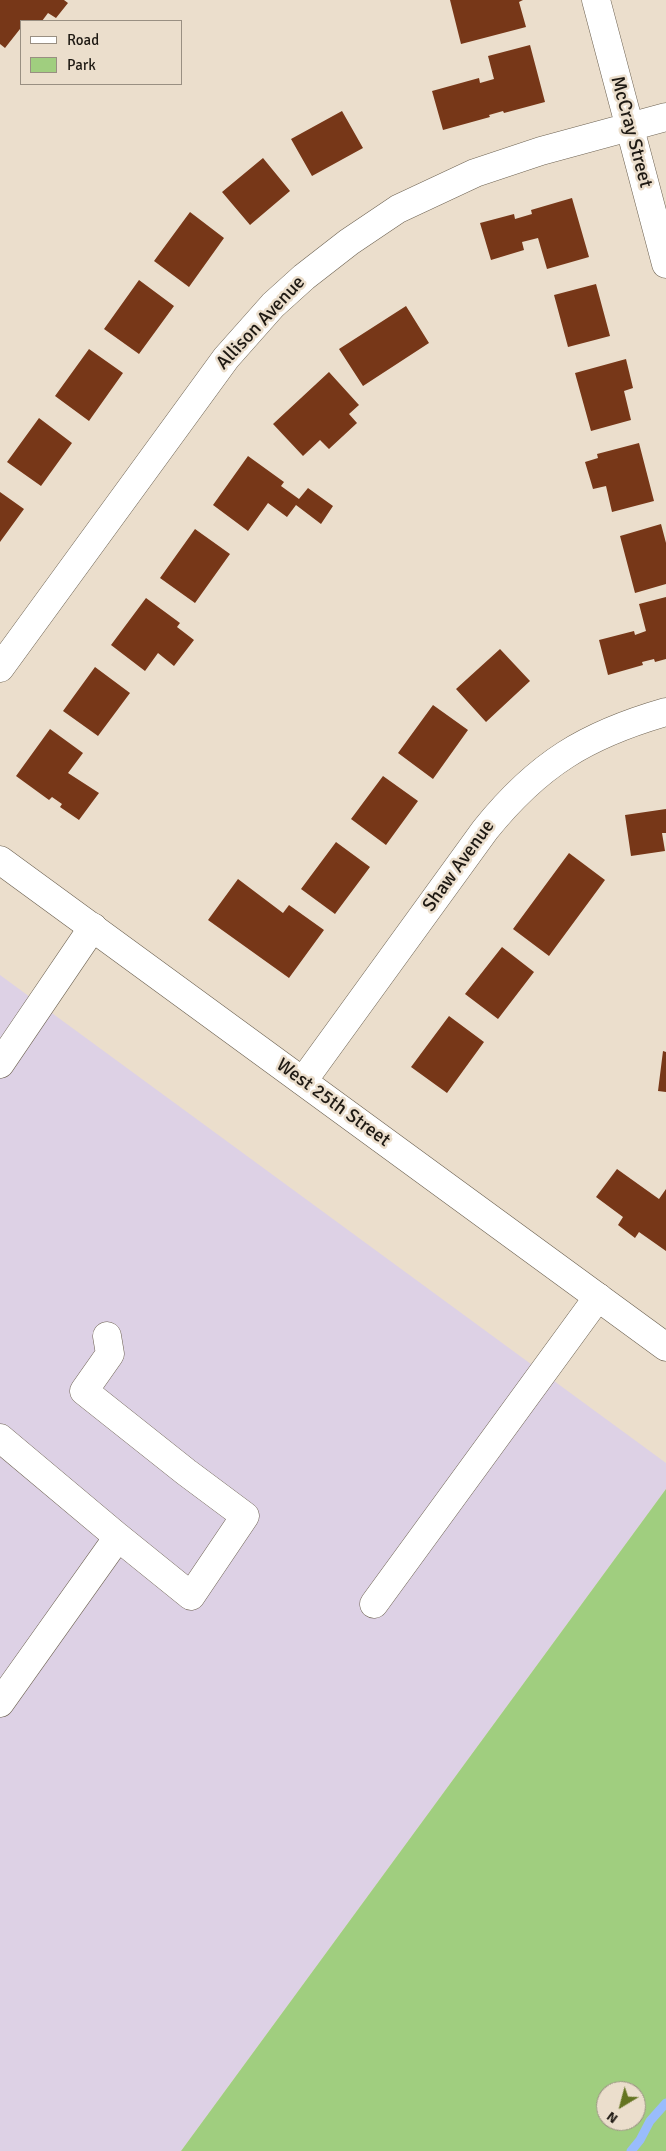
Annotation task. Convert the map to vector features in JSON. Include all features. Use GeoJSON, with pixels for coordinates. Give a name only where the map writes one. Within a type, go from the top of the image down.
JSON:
{"type":"FeatureCollection","features":[{"type":"Feature","properties":{"kind":"street","name":"McCray Street"},"geometry":{"type":"LineString","coordinates":[[596,0],[666,264]]}},
{"type":"Feature","properties":{"kind":"street","name":"Allison Avenue"},"geometry":{"type":"LineString","coordinates":[[0,668],[226,358],[273,305],[304,276],[398,209],[448,184],[500,163],[666,117]]}},
{"type":"Feature","properties":{"kind":"street","name":"Shaw Avenue"},"geometry":{"type":"LineString","coordinates":[[303,1081],[485,830],[513,796],[545,768],[595,737],[666,712]]}},
{"type":"Feature","properties":{"kind":"street","name":"West 25th Street"},"geometry":{"type":"LineString","coordinates":[[0,860],[666,1347]]}},
{"type":"Feature","properties":{"kind":"street"},"geometry":{"type":"LineString","coordinates":[[0,1064],[93,927]]}},
{"type":"Feature","properties":{"kind":"street"},"geometry":{"type":"LineString","coordinates":[[374,1604],[598,1297]]}},
{"type":"Feature","properties":{"kind":"street"},"geometry":{"type":"LineString","coordinates":[[0,1438],[191,1596],[245,1516],[84,1391],[110,1354],[108,1336]]}},
{"type":"Feature","properties":{"kind":"street"},"geometry":{"type":"LineString","coordinates":[[0,1703],[118,1537]]}},
{"type":"Feature","properties":{"kind":"shaded area"},"geometry":{"type":"Polygon","coordinates":[[[0,975],[666,1463],[666,1489],[181,2151],[0,2151],[0,975]]]}},
{"type":"Feature","properties":{"kind":"green space"},"geometry":{"type":"Polygon","coordinates":[[[666,1489],[666,2151],[181,2151],[666,1489]]]}},
{"type":"Feature","properties":{"kind":"building"},"geometry":{"type":"Polygon","coordinates":[[[0,0],[64,0],[68,3],[56,18],[48,13],[43,20],[20,20],[20,29],[5,48],[0,44],[0,0]]]}},
{"type":"Feature","properties":{"kind":"building"},"geometry":{"type":"Polygon","coordinates":[[[450,0],[523,0],[519,2],[526,27],[461,44],[450,0]]]}},
{"type":"Feature","properties":{"kind":"building"},"geometry":{"type":"Polygon","coordinates":[[[530,45],[545,102],[504,113],[503,111],[489,115],[490,117],[443,130],[432,91],[479,78],[480,83],[494,79],[488,56],[530,45]]]}},
{"type":"Feature","properties":{"kind":"building"},"geometry":{"type":"Polygon","coordinates":[[[342,111],[363,148],[312,176],[291,139],[342,111]]]}},
{"type":"Feature","properties":{"kind":"building"},"geometry":{"type":"Polygon","coordinates":[[[263,158],[290,191],[250,225],[222,192],[263,158]]]}},
{"type":"Feature","properties":{"kind":"building"},"geometry":{"type":"Polygon","coordinates":[[[572,198],[589,257],[547,269],[538,238],[522,242],[524,250],[491,260],[480,223],[514,214],[515,219],[532,214],[531,210],[572,198]]]}},
{"type":"Feature","properties":{"kind":"building"},"geometry":{"type":"Polygon","coordinates":[[[190,212],[224,238],[189,287],[154,261],[190,212]]]}},
{"type":"Feature","properties":{"kind":"building"},"geometry":{"type":"Polygon","coordinates":[[[139,280],[174,306],[139,354],[104,329],[139,280]]]}},
{"type":"Feature","properties":{"kind":"building"},"geometry":{"type":"Polygon","coordinates":[[[596,284],[610,336],[568,347],[554,295],[596,284]]]}},
{"type":"Feature","properties":{"kind":"building"},"geometry":{"type":"Polygon","coordinates":[[[406,306],[429,343],[363,386],[339,349],[406,306]]]}},
{"type":"Feature","properties":{"kind":"building"},"geometry":{"type":"Polygon","coordinates":[[[89,349],[123,373],[89,421],[55,396],[89,349]]]}},
{"type":"Feature","properties":{"kind":"building"},"geometry":{"type":"Polygon","coordinates":[[[626,359],[633,388],[624,391],[631,420],[591,431],[575,373],[626,359]]]}},
{"type":"Feature","properties":{"kind":"building"},"geometry":{"type":"Polygon","coordinates":[[[329,372],[359,405],[349,414],[357,423],[329,449],[320,440],[303,456],[273,424],[329,372]]]}},
{"type":"Feature","properties":{"kind":"building"},"geometry":{"type":"Polygon","coordinates":[[[39,418],[72,443],[41,486],[7,462],[39,418]]]}},
{"type":"Feature","properties":{"kind":"building"},"geometry":{"type":"Polygon","coordinates":[[[639,443],[654,501],[612,512],[606,486],[593,489],[585,462],[598,458],[597,454],[639,443]]]}},
{"type":"Feature","properties":{"kind":"building"},"geometry":{"type":"Polygon","coordinates":[[[248,456],[284,482],[281,486],[299,499],[308,488],[333,506],[321,524],[296,505],[287,517],[268,503],[248,531],[213,505],[248,456]]]}},
{"type":"Feature","properties":{"kind":"building"},"geometry":{"type":"Polygon","coordinates":[[[0,492],[24,509],[0,542],[0,492]]]}},
{"type":"Feature","properties":{"kind":"building"},"geometry":{"type":"Polygon","coordinates":[[[661,524],[666,543],[666,584],[635,593],[620,536],[661,524]]]}},
{"type":"Feature","properties":{"kind":"building"},"geometry":{"type":"Polygon","coordinates":[[[195,529],[230,554],[195,603],[160,578],[195,529]]]}},
{"type":"Feature","properties":{"kind":"building"},"geometry":{"type":"Polygon","coordinates":[[[666,597],[666,659],[655,662],[654,659],[642,662],[643,665],[608,675],[599,640],[634,631],[635,635],[646,631],[639,604],[666,597]]]}},
{"type":"Feature","properties":{"kind":"building"},"geometry":{"type":"Polygon","coordinates":[[[146,598],[180,623],[177,627],[194,640],[174,666],[158,653],[145,671],[111,645],[146,598]]]}},
{"type":"Feature","properties":{"kind":"building"},"geometry":{"type":"Polygon","coordinates":[[[500,649],[530,681],[486,722],[456,689],[500,649]]]}},
{"type":"Feature","properties":{"kind":"building"},"geometry":{"type":"Polygon","coordinates":[[[95,667],[130,693],[98,736],[63,711],[95,667]]]}},
{"type":"Feature","properties":{"kind":"building"},"geometry":{"type":"Polygon","coordinates":[[[433,705],[468,730],[433,779],[398,753],[433,705]]]}},
{"type":"Feature","properties":{"kind":"building"},"geometry":{"type":"Polygon","coordinates":[[[50,729],[83,753],[68,773],[99,793],[79,820],[60,807],[62,804],[52,797],[49,800],[16,776],[50,729]]]}},
{"type":"Feature","properties":{"kind":"building"},"geometry":{"type":"Polygon","coordinates":[[[383,776],[418,801],[386,845],[351,819],[383,776]]]}},
{"type":"Feature","properties":{"kind":"building"},"geometry":{"type":"Polygon","coordinates":[[[666,809],[666,833],[662,833],[665,851],[631,856],[625,815],[666,809]]]}},
{"type":"Feature","properties":{"kind":"building"},"geometry":{"type":"Polygon","coordinates":[[[336,842],[370,867],[335,914],[301,889],[336,842]]]}},
{"type":"Feature","properties":{"kind":"building"},"geometry":{"type":"Polygon","coordinates":[[[569,853],[605,880],[549,956],[513,929],[569,853]]]}},
{"type":"Feature","properties":{"kind":"building"},"geometry":{"type":"Polygon","coordinates":[[[238,879],[283,913],[289,905],[324,930],[289,978],[208,920],[238,879]]]}},
{"type":"Feature","properties":{"kind":"building"},"geometry":{"type":"Polygon","coordinates":[[[502,947],[534,972],[498,1019],[465,994],[502,947]]]}},
{"type":"Feature","properties":{"kind":"building"},"geometry":{"type":"Polygon","coordinates":[[[449,1016],[484,1042],[447,1093],[411,1067],[449,1016]]]}},
{"type":"Feature","properties":{"kind":"building"},"geometry":{"type":"Polygon","coordinates":[[[663,1051],[666,1052],[666,1092],[658,1091],[663,1051]]]}},
{"type":"Feature","properties":{"kind":"building"},"geometry":{"type":"Polygon","coordinates":[[[617,1169],[659,1199],[666,1189],[666,1251],[639,1232],[635,1238],[618,1225],[623,1217],[596,1197],[617,1169]]]}},
{"type":"Feature","properties":{"kind":"waterway"},"geometry":{"type":"LineString","coordinates":[[631,2151],[640,2140],[650,2121],[666,2103]]}}]}
